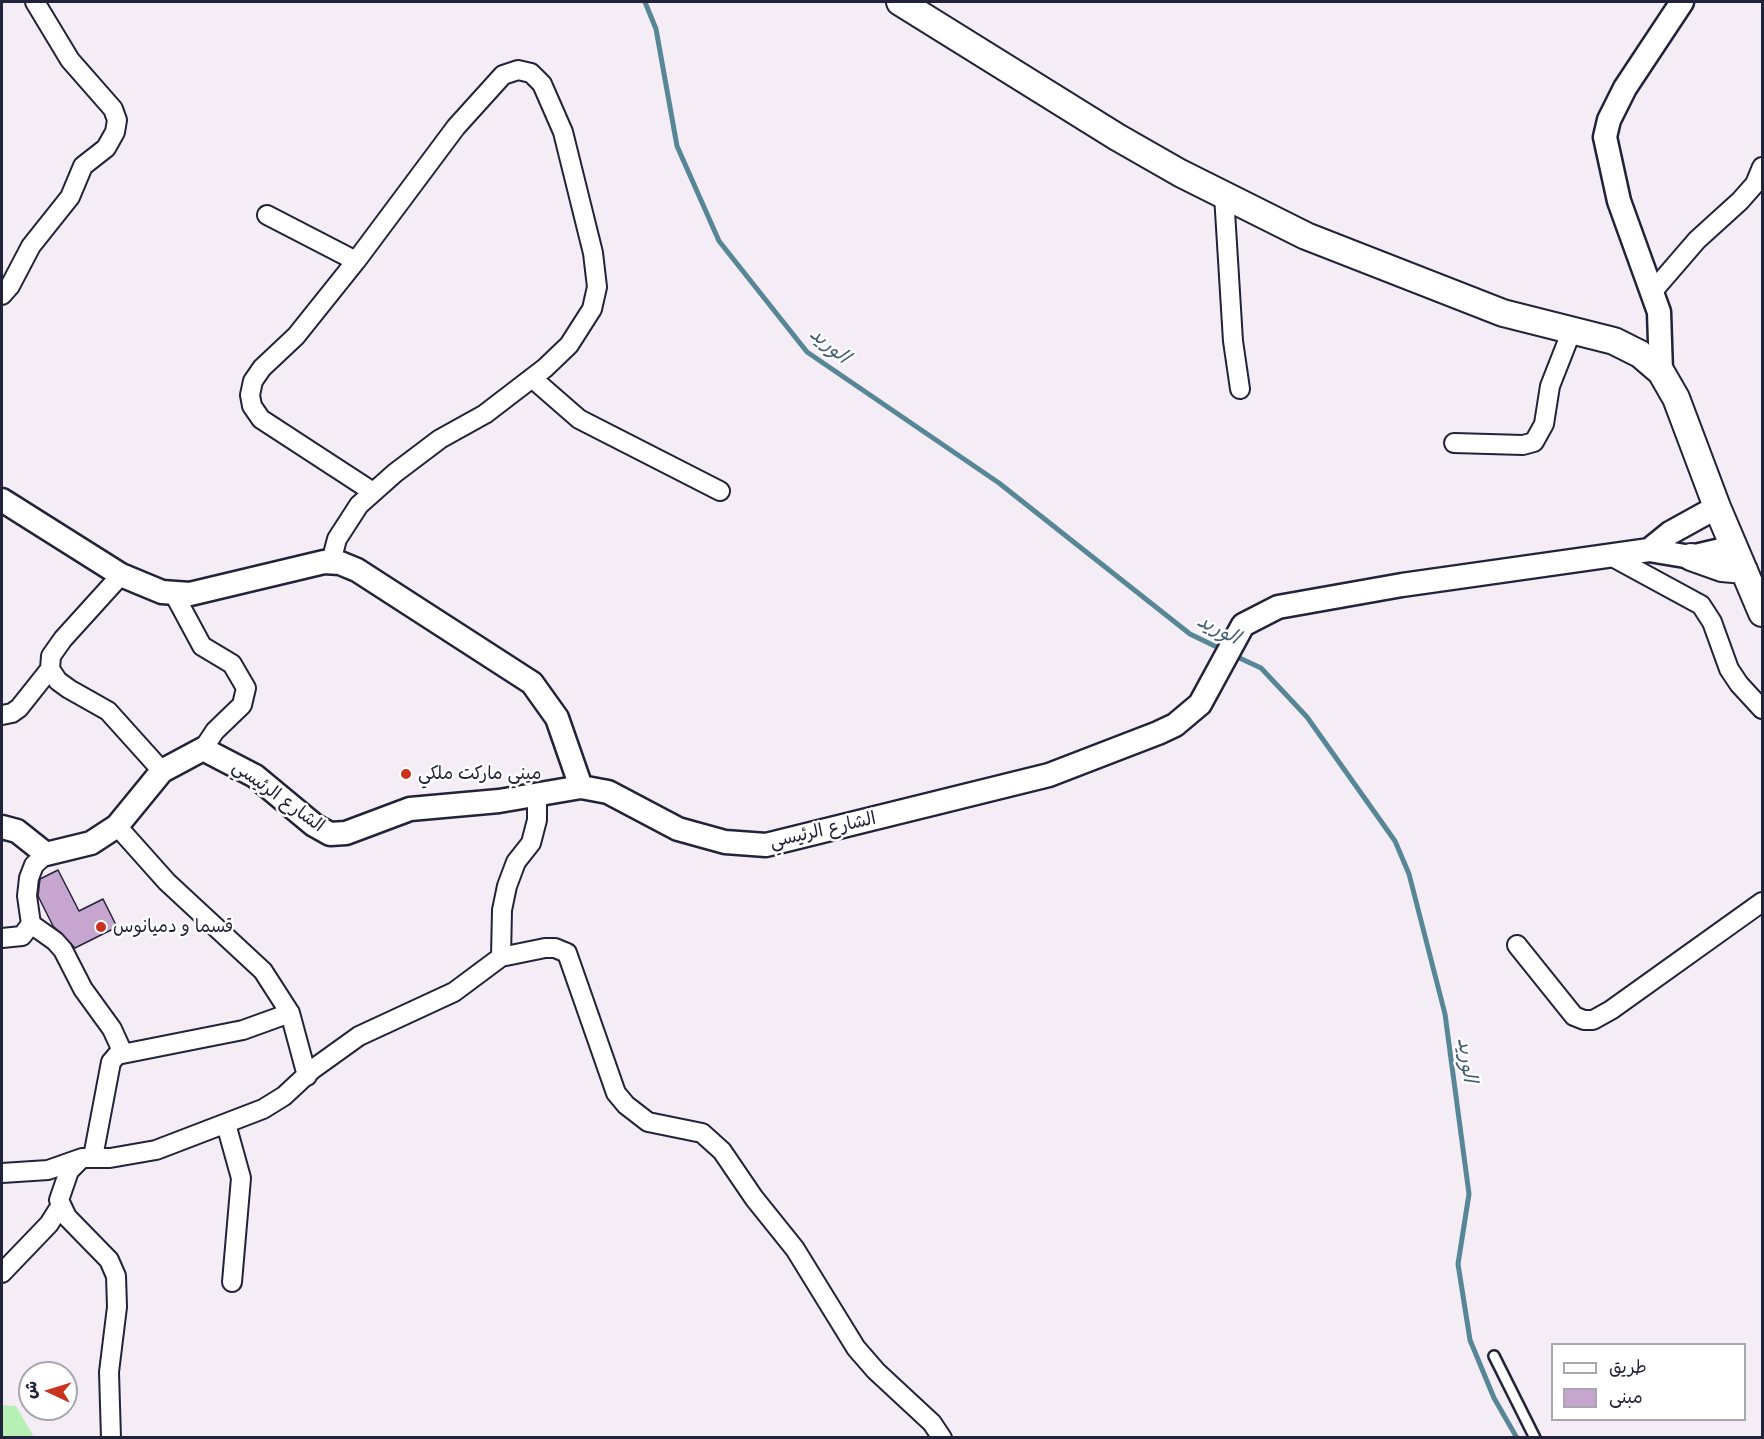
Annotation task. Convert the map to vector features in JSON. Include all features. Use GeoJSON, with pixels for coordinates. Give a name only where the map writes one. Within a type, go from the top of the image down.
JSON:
{"type":"FeatureCollection","features":[{"type":"Feature","properties":{"kind":"main road"},"geometry":{"type":"LineString","coordinates":[[900,2],[1118,137],[1224,195],[1306,236],[1503,313],[1614,341],[1640,354],[1660,372],[1676,398],[1717,507],[1762,613]]}},
{"type":"Feature","properties":{"kind":"main road"},"geometry":{"type":"LineString","coordinates":[[1691,557],[1722,568],[1739,559]]}},
{"type":"Feature","properties":{"kind":"street"},"geometry":{"type":"LineString","coordinates":[[2,295],[10,286],[31,246],[70,197],[83,166],[106,148],[115,132],[117,120],[113,109],[70,60],[35,2]]}},
{"type":"Feature","properties":{"kind":"street"},"geometry":{"type":"LineString","coordinates":[[1660,372],[1662,330],[1653,291],[1619,201],[1606,148],[1606,127],[1625,88],[1682,2]]}},
{"type":"Feature","properties":{"kind":"street"},"geometry":{"type":"LineString","coordinates":[[331,562],[346,522],[373,492],[440,439],[485,414],[532,378],[569,345],[592,309],[597,287],[593,253],[564,132],[542,84],[531,73],[518,70],[502,75],[456,127],[356,261],[296,336],[262,368],[253,381],[250,396],[252,405],[261,419],[373,492]]}},
{"type":"Feature","properties":{"kind":"street"},"geometry":{"type":"LineString","coordinates":[[1653,291],[1680,258],[1740,201],[1760,177]]}},
{"type":"Feature","properties":{"kind":"street"},"geometry":{"type":"LineString","coordinates":[[1224,195],[1233,341],[1240,388]]}},
{"type":"Feature","properties":{"kind":"street"},"geometry":{"type":"LineString","coordinates":[[267,215],[356,261]]}},
{"type":"Feature","properties":{"kind":"street"},"geometry":{"type":"LineString","coordinates":[[1454,443],[1523,445],[1534,442],[1544,424],[1550,386],[1572,330]]}},
{"type":"Feature","properties":{"kind":"street"},"geometry":{"type":"LineString","coordinates":[[532,378],[579,419],[720,491]]}},
{"type":"Feature","properties":{"kind":"street"},"geometry":{"type":"LineString","coordinates":[[2,500],[120,575],[151,589],[174,594],[198,592],[317,563],[331,562],[349,566],[365,574],[532,683],[557,718],[581,787]]}},
{"type":"Feature","properties":{"kind":"street"},"geometry":{"type":"LineString","coordinates":[[1649,550],[1670,533],[1717,507]]}},
{"type":"Feature","properties":{"kind":"street"},"geometry":{"type":"LineString","coordinates":[[1610,555],[1649,550],[1691,557]]}},
{"type":"Feature","properties":{"kind":"street"},"geometry":{"type":"LineString","coordinates":[[1610,555],[1701,605],[1712,621],[1729,669],[1739,684],[1762,709]]}},
{"type":"Feature","properties":{"kind":"street","name":"الشارع الرئيسي"},"geometry":{"type":"LineString","coordinates":[[203,749],[255,776],[314,825],[330,834],[346,833],[410,809],[499,801],[581,787],[608,792],[662,822],[689,832],[725,842],[766,845],[1049,775],[1133,745],[1175,725],[1194,711],[1206,696],[1243,625],[1260,615],[1299,603],[1610,555]]}},
{"type":"Feature","properties":{"kind":"street"},"geometry":{"type":"LineString","coordinates":[[2,715],[12,713],[18,708],[50,669],[51,656],[63,639],[120,575]]}},
{"type":"Feature","properties":{"kind":"street"},"geometry":{"type":"LineString","coordinates":[[2,938],[22,936],[31,924],[27,896],[29,878],[34,865],[46,854],[91,843],[117,826],[162,771],[203,749],[215,731],[242,705],[246,688],[232,664],[202,646],[174,594]]}},
{"type":"Feature","properties":{"kind":"street"},"geometry":{"type":"LineString","coordinates":[[50,669],[58,681],[69,689],[108,711],[162,771]]}},
{"type":"Feature","properties":{"kind":"street"},"geometry":{"type":"LineString","coordinates":[[501,957],[502,910],[507,886],[516,862],[531,843],[537,820],[537,793]]}},
{"type":"Feature","properties":{"kind":"street"},"geometry":{"type":"LineString","coordinates":[[117,826],[167,882],[262,971],[290,1012],[307,1076]]}},
{"type":"Feature","properties":{"kind":"street"},"geometry":{"type":"LineString","coordinates":[[2,827],[17,831],[46,854]]}},
{"type":"Feature","properties":{"kind":"street"},"geometry":{"type":"LineString","coordinates":[[1517,945],[1574,1016],[1593,1020],[1611,1010],[1762,902]]}},
{"type":"Feature","properties":{"kind":"street"},"geometry":{"type":"LineString","coordinates":[[31,924],[55,941],[63,950],[123,1053]]}},
{"type":"Feature","properties":{"kind":"street"},"geometry":{"type":"LineString","coordinates":[[2,1173],[48,1170],[88,1158],[110,1158],[156,1150],[263,1109],[284,1096],[359,1036],[454,992],[501,957],[555,948],[567,953],[616,1093],[626,1105],[648,1122],[702,1133],[722,1151],[754,1198],[795,1249],[856,1348],[876,1371],[932,1423],[942,1437]]}},
{"type":"Feature","properties":{"kind":"street"},"geometry":{"type":"LineString","coordinates":[[111,1437],[110,1372],[117,1306],[116,1276],[109,1260],[67,1217],[59,1200],[69,1171],[88,1158],[111,1062],[123,1053],[243,1030],[290,1012]]}},
{"type":"Feature","properties":{"kind":"street"},"geometry":{"type":"LineString","coordinates":[[226,1124],[241,1179],[232,1282]]}},
{"type":"Feature","properties":{"kind":"street"},"geometry":{"type":"LineString","coordinates":[[2,1273],[49,1224],[62,1205]]}},
{"type":"Feature","properties":{"kind":"lane"},"geometry":{"type":"LineString","coordinates":[[1494,1356],[1535,1437]]}},
{"type":"Feature","properties":{"kind":"green space"},"geometry":{"type":"Polygon","coordinates":[[[2,1405],[16,1406],[18,1421],[25,1421],[34,1437],[2,1437],[2,1405]]]}},
{"type":"Feature","properties":{"kind":"building"},"geometry":{"type":"Polygon","coordinates":[[[58,870],[79,911],[103,899],[117,927],[75,948],[53,926],[38,896],[40,879],[58,870]]]}},
{"type":"Feature","properties":{"kind":"waterway","name":"الوريد"},"geometry":{"type":"LineString","coordinates":[[645,2],[656,29],[677,146],[719,241],[807,352],[999,483],[1190,634],[1225,651]]}},
{"type":"Feature","properties":{"kind":"waterway","name":"الوريد"},"geometry":{"type":"LineString","coordinates":[[1233,655],[1261,668],[1307,717],[1395,841],[1409,874],[1445,1014],[1469,1194],[1458,1264],[1470,1340],[1494,1398],[1517,1438]]}},
{"type":"Feature","properties":{"kind":"place","name":"ميني ماركت ملكي"},"geometry":{"type":"Point","coordinates":[406,774]}},
{"type":"Feature","properties":{"kind":"place","name":"قسما و دميانوس"},"geometry":{"type":"Point","coordinates":[101,927]}}]}
